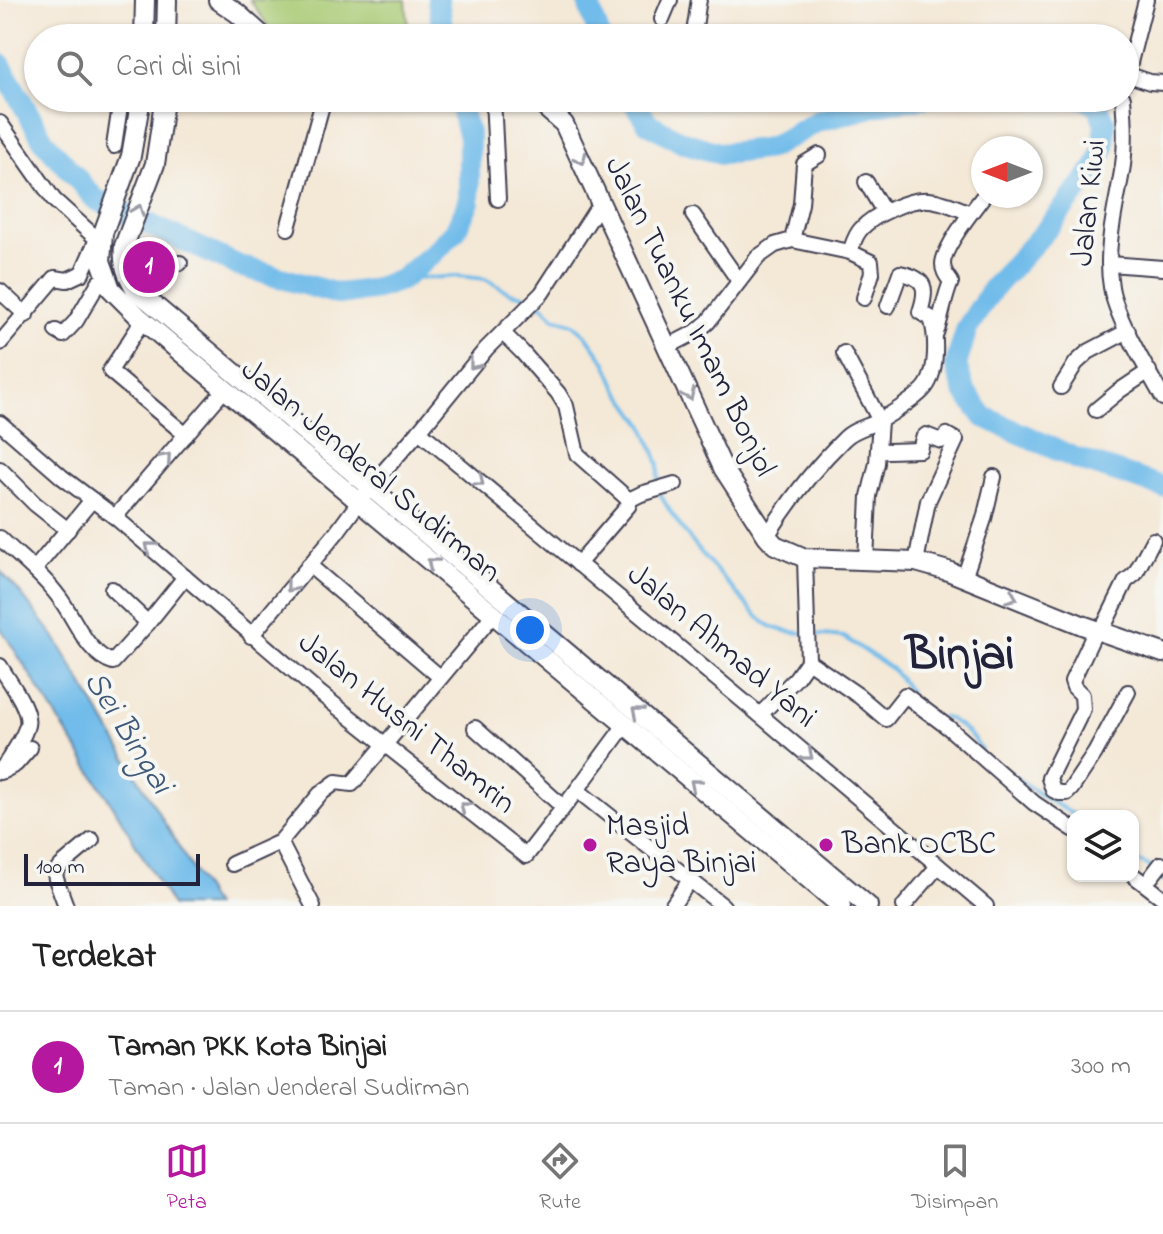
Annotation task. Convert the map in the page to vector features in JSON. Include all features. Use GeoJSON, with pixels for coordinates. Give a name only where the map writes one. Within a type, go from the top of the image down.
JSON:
{"type":"FeatureCollection","features":[{"type":"Feature","properties":{"kind":"main road"},"geometry":{"type":"LineString","coordinates":[[144,24],[145,0]]}},
{"type":"Feature","properties":{"kind":"main road"},"geometry":{"type":"LineString","coordinates":[[166,24],[167,0]]}},
{"type":"Feature","properties":{"kind":"main road"},"geometry":{"type":"LineString","coordinates":[[218,0],[233,6],[251,24]]}},
{"type":"Feature","properties":{"kind":"main road"},"geometry":{"type":"LineString","coordinates":[[105,285],[101,261],[103,233],[130,160],[138,112]]}},
{"type":"Feature","properties":{"kind":"main road","name":"Jalan Jenderal Sudirman"},"geometry":{"type":"LineString","coordinates":[[162,112],[153,170],[124,246],[126,272],[136,290],[225,389],[320,458]]}},
{"type":"Feature","properties":{"kind":"main road","name":"Jalan Tuanku Imam Bonjol"},"geometry":{"type":"LineString","coordinates":[[550,112],[564,124],[723,468],[775,545],[805,558],[916,562],[1163,653]]}},
{"type":"Feature","properties":{"kind":"main road"},"geometry":{"type":"LineString","coordinates":[[130,160],[153,170]]}},
{"type":"Feature","properties":{"kind":"main road","name":"Jalan Jenderal Sudirman"},"geometry":{"type":"LineString","coordinates":[[105,285],[140,318],[184,343],[781,844],[841,906]]}},
{"type":"Feature","properties":{"kind":"main road","name":"Jalan Jenderal Sudirman"},"geometry":{"type":"LineString","coordinates":[[467,581],[493,615],[603,695],[625,725],[868,906]]}},
{"type":"Feature","properties":{"kind":"street"},"geometry":{"type":"LineString","coordinates":[[662,19],[670,0]]}},
{"type":"Feature","properties":{"kind":"street"},"geometry":{"type":"LineString","coordinates":[[697,24],[699,0]]}},
{"type":"Feature","properties":{"kind":"street"},"geometry":{"type":"LineString","coordinates":[[1139,26],[1146,0]]}},
{"type":"Feature","properties":{"kind":"street"},"geometry":{"type":"LineString","coordinates":[[1139,78],[1163,83]]}},
{"type":"Feature","properties":{"kind":"street"},"geometry":{"type":"LineString","coordinates":[[114,146],[119,112]]}},
{"type":"Feature","properties":{"kind":"street"},"geometry":{"type":"LineString","coordinates":[[288,228],[320,112]]}},
{"type":"Feature","properties":{"kind":"street"},"geometry":{"type":"LineString","coordinates":[[494,112],[498,199]]}},
{"type":"Feature","properties":{"kind":"street","name":"Jalan Kiwi"},"geometry":{"type":"LineString","coordinates":[[1124,112],[1126,135],[1112,219],[1110,286],[1128,331],[1158,383]]}},
{"type":"Feature","properties":{"kind":"street"},"geometry":{"type":"LineString","coordinates":[[0,123],[54,200],[97,239],[82,273],[67,280],[55,278],[0,343]]}},
{"type":"Feature","properties":{"kind":"street"},"geometry":{"type":"LineString","coordinates":[[792,240],[801,204],[804,164],[819,155]]}},
{"type":"Feature","properties":{"kind":"street"},"geometry":{"type":"LineString","coordinates":[[866,182],[884,212]]}},
{"type":"Feature","properties":{"kind":"street"},"geometry":{"type":"LineString","coordinates":[[850,252],[862,227],[884,212],[913,202],[927,199],[970,213]]}},
{"type":"Feature","properties":{"kind":"street"},"geometry":{"type":"LineString","coordinates":[[251,636],[486,349],[542,293],[601,202]]}},
{"type":"Feature","properties":{"kind":"street"},"geometry":{"type":"LineString","coordinates":[[767,536],[797,491],[847,435],[880,421],[924,389],[934,364],[936,333],[951,282],[943,261],[974,208]]}},
{"type":"Feature","properties":{"kind":"street"},"geometry":{"type":"LineString","coordinates":[[693,215],[739,281]]}},
{"type":"Feature","properties":{"kind":"street"},"geometry":{"type":"LineString","coordinates":[[667,347],[708,322],[758,257],[775,245],[792,240],[850,252],[871,262],[872,273],[864,298]]}},
{"type":"Feature","properties":{"kind":"street"},"geometry":{"type":"LineString","coordinates":[[1109,264],[1163,268]]}},
{"type":"Feature","properties":{"kind":"street"},"geometry":{"type":"LineString","coordinates":[[56,331],[63,335],[105,285],[82,273]]}},
{"type":"Feature","properties":{"kind":"street"},"geometry":{"type":"LineString","coordinates":[[888,306],[900,273],[915,276],[920,279],[924,293],[920,312],[931,318],[936,333]]}},
{"type":"Feature","properties":{"kind":"street"},"geometry":{"type":"LineString","coordinates":[[0,291],[26,315]]}},
{"type":"Feature","properties":{"kind":"street"},"geometry":{"type":"LineString","coordinates":[[140,318],[138,328],[110,371],[186,435]]}},
{"type":"Feature","properties":{"kind":"street"},"geometry":{"type":"LineString","coordinates":[[1061,387],[1076,363],[1088,352],[1128,331]]}},
{"type":"Feature","properties":{"kind":"street"},"geometry":{"type":"LineString","coordinates":[[503,333],[558,393],[566,406],[577,454],[604,478],[635,497]]}},
{"type":"Feature","properties":{"kind":"street"},"geometry":{"type":"LineString","coordinates":[[844,353],[880,421],[879,450],[869,496],[866,561]]}},
{"type":"Feature","properties":{"kind":"street"},"geometry":{"type":"LineString","coordinates":[[1096,410],[1119,391],[1158,383]]}},
{"type":"Feature","properties":{"kind":"street"},"geometry":{"type":"LineString","coordinates":[[115,517],[225,389]]}},
{"type":"Feature","properties":{"kind":"street","name":"Jalan Husni Thamrin"},"geometry":{"type":"LineString","coordinates":[[1,427],[115,517],[321,694],[526,856],[563,807]]}},
{"type":"Feature","properties":{"kind":"street","name":"Jalan Ahmad Yani"},"geometry":{"type":"LineString","coordinates":[[419,431],[986,906]]}},
{"type":"Feature","properties":{"kind":"street"},"geometry":{"type":"LineString","coordinates":[[879,450],[920,450],[926,435],[941,441],[947,435],[956,440],[928,501],[916,562]]}},
{"type":"Feature","properties":{"kind":"street"},"geometry":{"type":"LineString","coordinates":[[0,469],[35,504],[68,530]]}},
{"type":"Feature","properties":{"kind":"street"},"geometry":{"type":"LineString","coordinates":[[964,578],[994,477]]}},
{"type":"Feature","properties":{"kind":"street"},"geometry":{"type":"LineString","coordinates":[[578,564],[635,497],[668,486]]}},
{"type":"Feature","properties":{"kind":"street"},"geometry":{"type":"LineString","coordinates":[[34,570],[92,500]]}},
{"type":"Feature","properties":{"kind":"street"},"geometry":{"type":"LineString","coordinates":[[0,538],[59,597],[92,649],[102,659],[113,662],[185,577]]}},
{"type":"Feature","properties":{"kind":"street"},"geometry":{"type":"LineString","coordinates":[[1128,692],[1095,753],[1071,789],[1067,793],[1053,790],[1049,778],[1083,709],[1082,695],[1072,681],[1126,581],[1135,574],[1153,540]]}},
{"type":"Feature","properties":{"kind":"street"},"geometry":{"type":"LineString","coordinates":[[760,715],[796,678],[807,654],[805,558]]}},
{"type":"Feature","properties":{"kind":"street"},"geometry":{"type":"LineString","coordinates":[[309,565],[440,677]]}},
{"type":"Feature","properties":{"kind":"street"},"geometry":{"type":"LineString","coordinates":[[112,589],[148,623]]}},
{"type":"Feature","properties":{"kind":"street"},"geometry":{"type":"LineString","coordinates":[[232,864],[280,842],[320,794],[336,782],[352,784],[493,615]]}},
{"type":"Feature","properties":{"kind":"street"},"geometry":{"type":"LineString","coordinates":[[807,654],[886,719],[905,695],[949,728],[1034,803],[1067,825]]}},
{"type":"Feature","properties":{"kind":"street"},"geometry":{"type":"LineString","coordinates":[[0,666],[28,718],[27,727],[0,772]]}},
{"type":"Feature","properties":{"kind":"street"},"geometry":{"type":"LineString","coordinates":[[475,728],[563,807],[625,725]]}},
{"type":"Feature","properties":{"kind":"street"},"geometry":{"type":"LineString","coordinates":[[0,772],[16,764],[30,748]]}},
{"type":"Feature","properties":{"kind":"street"},"geometry":{"type":"LineString","coordinates":[[577,790],[723,906]]}},
{"type":"Feature","properties":{"kind":"street"},"geometry":{"type":"LineString","coordinates":[[66,906],[55,873],[92,840]]}},
{"type":"Feature","properties":{"kind":"street"},"geometry":{"type":"LineString","coordinates":[[280,842],[313,906]]}},
{"type":"Feature","properties":{"kind":"street"},"geometry":{"type":"LineString","coordinates":[[1151,877],[1161,864]]}},
{"type":"Feature","properties":{"kind":"street"},"geometry":{"type":"LineString","coordinates":[[904,906],[938,866]]}},
{"type":"Feature","properties":{"kind":"street"},"geometry":{"type":"LineString","coordinates":[[672,906],[690,880]]}},
{"type":"Feature","properties":{"kind":"street"},"geometry":{"type":"LineString","coordinates":[[1139,880],[1163,898]]}},
{"type":"Feature","properties":{"kind":"green space"},"geometry":{"type":"Polygon","coordinates":[[[250,0],[406,0],[408,24],[267,24],[250,0]]]}},
{"type":"Feature","properties":{"kind":"green space"},"geometry":{"type":"Polygon","coordinates":[[[150,245],[165,261],[147,280],[140,272],[137,261],[150,245]]]}},
{"type":"Feature","properties":{"kind":"water","name":"Sei Bingai"},"geometry":{"type":"Polygon","coordinates":[[[0,571],[54,636],[214,906],[172,906],[0,627],[0,571]]]}},
{"type":"Feature","properties":{"kind":"waterway"},"geometry":{"type":"LineString","coordinates":[[438,0],[442,24]]}},
{"type":"Feature","properties":{"kind":"waterway"},"geometry":{"type":"LineString","coordinates":[[587,0],[595,24]]}},
{"type":"Feature","properties":{"kind":"waterway"},"geometry":{"type":"LineString","coordinates":[[0,64],[24,106]]}},
{"type":"Feature","properties":{"kind":"waterway"},"geometry":{"type":"LineString","coordinates":[[27,112],[44,141],[95,199],[239,266],[338,294],[371,290],[401,280],[455,231],[469,202],[469,137],[462,112]]}},
{"type":"Feature","properties":{"kind":"waterway"},"geometry":{"type":"LineString","coordinates":[[641,112],[648,123],[680,141],[721,154],[770,148],[818,121],[852,112]]}},
{"type":"Feature","properties":{"kind":"waterway"},"geometry":{"type":"LineString","coordinates":[[1100,112],[1105,123],[1104,148],[1097,166],[1046,230],[993,288],[967,328],[956,365],[964,390],[984,417],[1077,459],[1163,487]]}},
{"type":"Feature","properties":{"kind":"waterway"},"geometry":{"type":"LineString","coordinates":[[401,280],[458,276],[485,279],[510,293],[534,298],[555,318],[572,323],[585,334],[606,363],[617,388],[643,424],[659,464],[658,485]]}},
{"type":"Feature","properties":{"kind":"waterway"},"geometry":{"type":"LineString","coordinates":[[660,494],[693,543],[758,616],[776,628],[803,633]]}},
{"type":"Feature","properties":{"kind":"waterway"},"geometry":{"type":"LineString","coordinates":[[812,634],[844,637],[892,669],[910,692]]}},
{"type":"Feature","properties":{"kind":"waterway"},"geometry":{"type":"LineString","coordinates":[[943,716],[955,722],[981,749]]}},
{"type":"Feature","properties":{"kind":"waterway"},"geometry":{"type":"LineString","coordinates":[[1011,774],[1067,811]]}},
{"type":"Feature","properties":{"kind":"waterway"},"geometry":{"type":"LineString","coordinates":[[1139,862],[1163,880]]}},
{"type":"Feature","properties":{"kind":"place","name":"Taman PKK Kota Binjai"},"geometry":{"type":"Point","coordinates":[149,267]}},
{"type":"Feature","properties":{"kind":"place","name":"Masjid Raya Binjai"},"geometry":{"type":"Point","coordinates":[590,845]}},
{"type":"Feature","properties":{"kind":"place","name":"Bank OCBC"},"geometry":{"type":"Point","coordinates":[826,845]}},
{"type":"Feature","properties":{"kind":"district","name":"Binjai"},"geometry":{"type":"Point","coordinates":[960,656]}}]}
